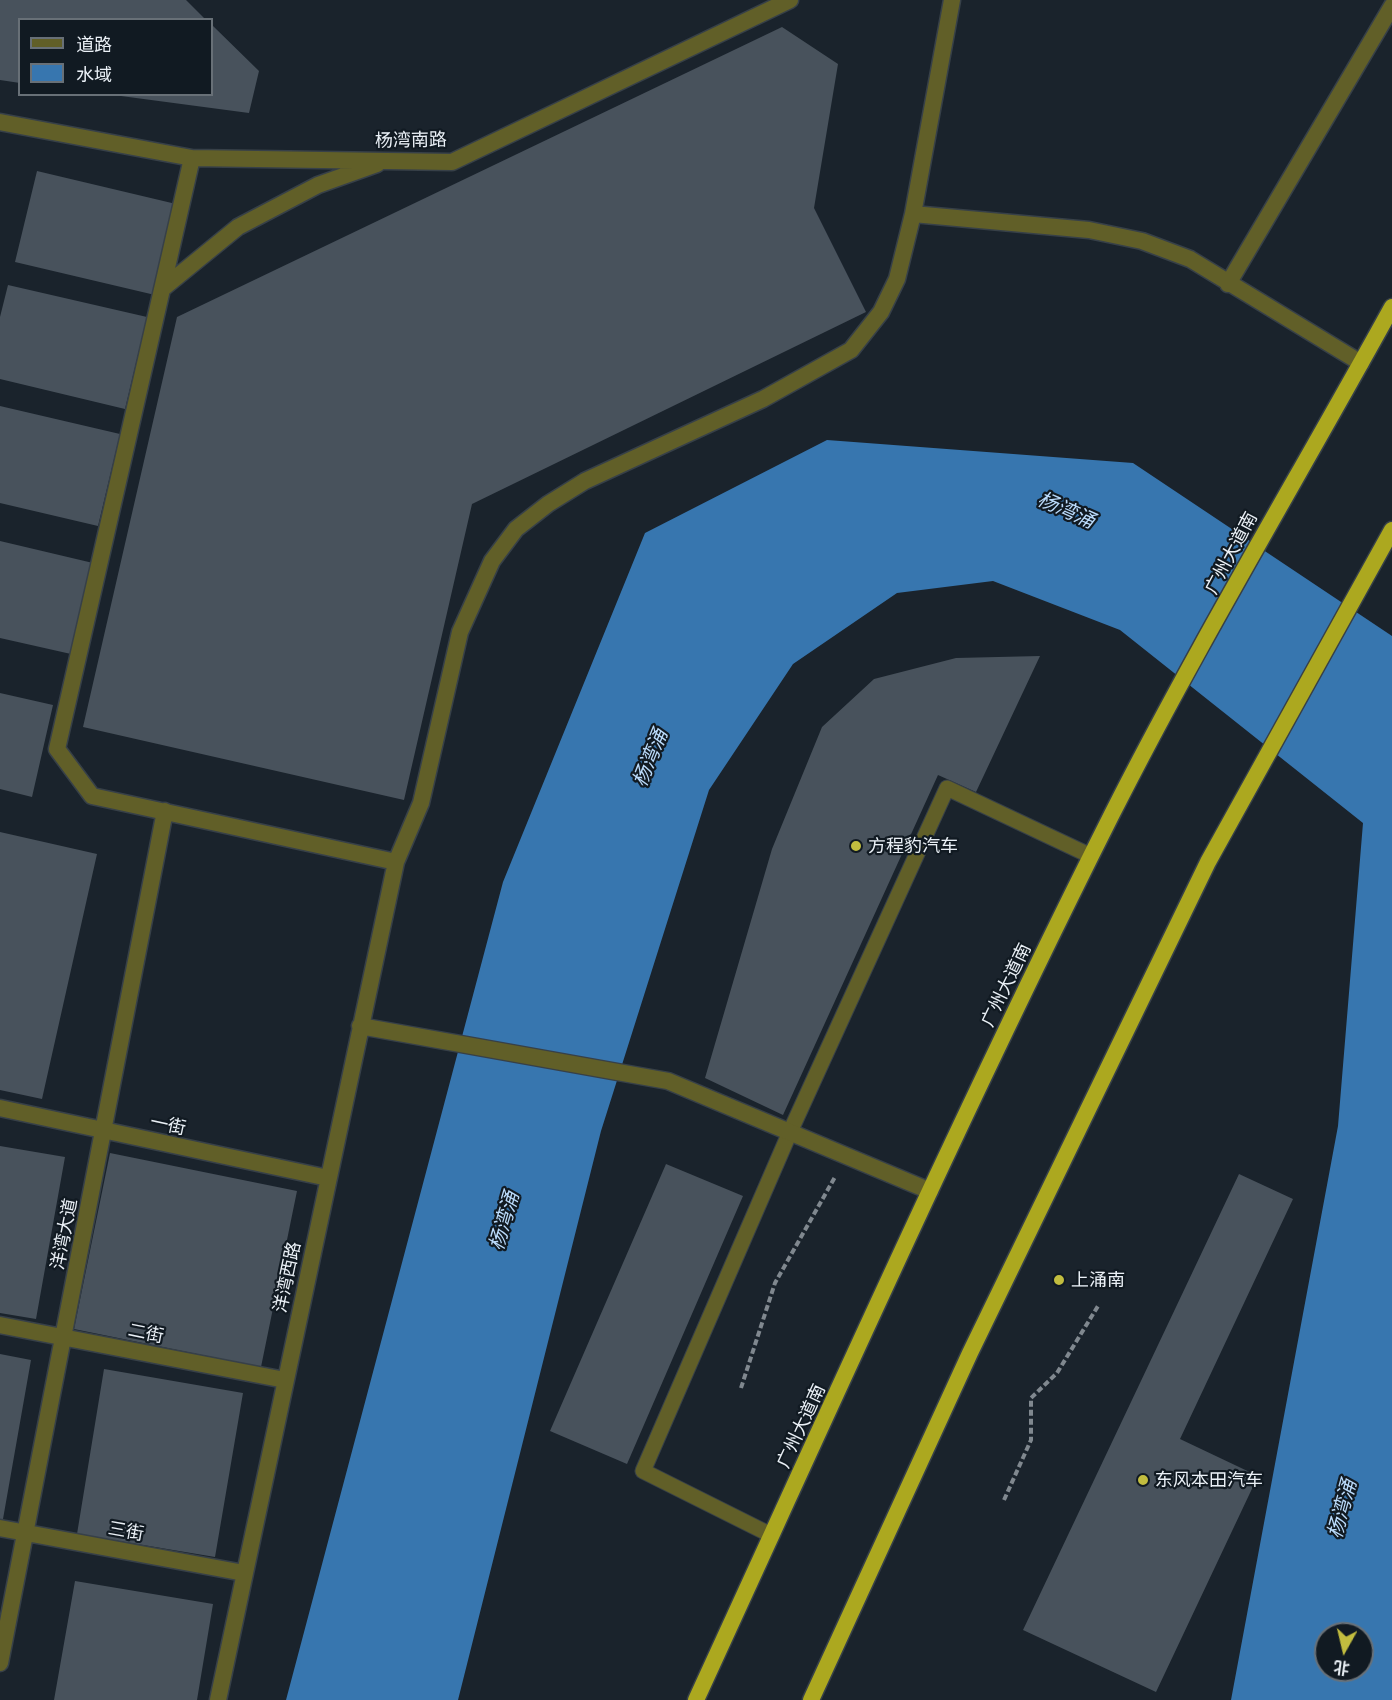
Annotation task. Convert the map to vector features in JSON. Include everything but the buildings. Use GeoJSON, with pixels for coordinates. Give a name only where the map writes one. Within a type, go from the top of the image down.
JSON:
{"type":"FeatureCollection","features":[{"type":"Feature","properties":{"kind":"highway","name":"广州大道南"},"geometry":{"type":"LineString","coordinates":[[696,1700],[1011,1017],[1091,856],[1267,527],[1392,307]]}},
{"type":"Feature","properties":{"kind":"highway"},"geometry":{"type":"LineString","coordinates":[[811,1700],[970,1353],[1208,862],[1392,530]]}},
{"type":"Feature","properties":{"kind":"street","name":"杨湾南路"},"geometry":{"type":"LineString","coordinates":[[0,122],[192,158],[452,162],[790,0]]}},
{"type":"Feature","properties":{"kind":"street","name":"洋湾西路"},"geometry":{"type":"LineString","coordinates":[[218,1700],[396,862],[421,803],[460,632],[492,561],[516,529],[548,504],[585,481],[763,399],[851,350],[881,312],[897,279],[913,214],[952,0]]}},
{"type":"Feature","properties":{"kind":"street"},"geometry":{"type":"LineString","coordinates":[[1228,284],[1392,6]]}},
{"type":"Feature","properties":{"kind":"street"},"geometry":{"type":"LineString","coordinates":[[192,158],[57,749],[92,796],[396,862]]}},
{"type":"Feature","properties":{"kind":"street"},"geometry":{"type":"LineString","coordinates":[[162,289],[238,227],[318,185],[388,161]]}},
{"type":"Feature","properties":{"kind":"street"},"geometry":{"type":"LineString","coordinates":[[913,214],[1089,230],[1142,241],[1190,259],[1361,363]]}},
{"type":"Feature","properties":{"kind":"street","name":"洋湾大道"},"geometry":{"type":"LineString","coordinates":[[0,1663],[165,811]]}},
{"type":"Feature","properties":{"kind":"street"},"geometry":{"type":"LineString","coordinates":[[360,1026],[668,1081],[930,1191]]}},
{"type":"Feature","properties":{"kind":"street","name":"一街"},"geometry":{"type":"LineString","coordinates":[[0,1108],[103,1132],[328,1178]]}},
{"type":"Feature","properties":{"kind":"street","name":"二街"},"geometry":{"type":"LineString","coordinates":[[0,1325],[285,1380]]}},
{"type":"Feature","properties":{"kind":"street","name":"三街"},"geometry":{"type":"LineString","coordinates":[[0,1528],[244,1573]]}},
{"type":"Feature","properties":{"kind":"lane"},"geometry":{"type":"LineString","coordinates":[[771,1535],[644,1471],[789,1132],[947,788],[1091,856]]}},
{"type":"Feature","properties":{"kind":"path"},"geometry":{"type":"LineString","coordinates":[[741,1388],[775,1283],[835,1177]]}},
{"type":"Feature","properties":{"kind":"path"},"geometry":{"type":"LineString","coordinates":[[1004,1500],[1031,1440],[1031,1398],[1057,1373],[1098,1306]]}},
{"type":"Feature","properties":{"kind":"water","name":"杨湾涌"},"geometry":{"type":"Polygon","coordinates":[[[827,440],[1133,463],[1392,636],[1392,1700],[1231,1700],[1338,1126],[1363,823],[1120,630],[993,581],[897,593],[793,664],[709,790],[601,1131],[458,1700],[286,1700],[503,882],[645,533],[827,440]]]}},
{"type":"Feature","properties":{"kind":"place","name":"方程豹汽车"},"geometry":{"type":"Point","coordinates":[856,846]}},
{"type":"Feature","properties":{"kind":"place","name":"上涌南"},"geometry":{"type":"Point","coordinates":[1059,1280]}},
{"type":"Feature","properties":{"kind":"place","name":"东风本田汽车"},"geometry":{"type":"Point","coordinates":[1143,1480]}}]}
